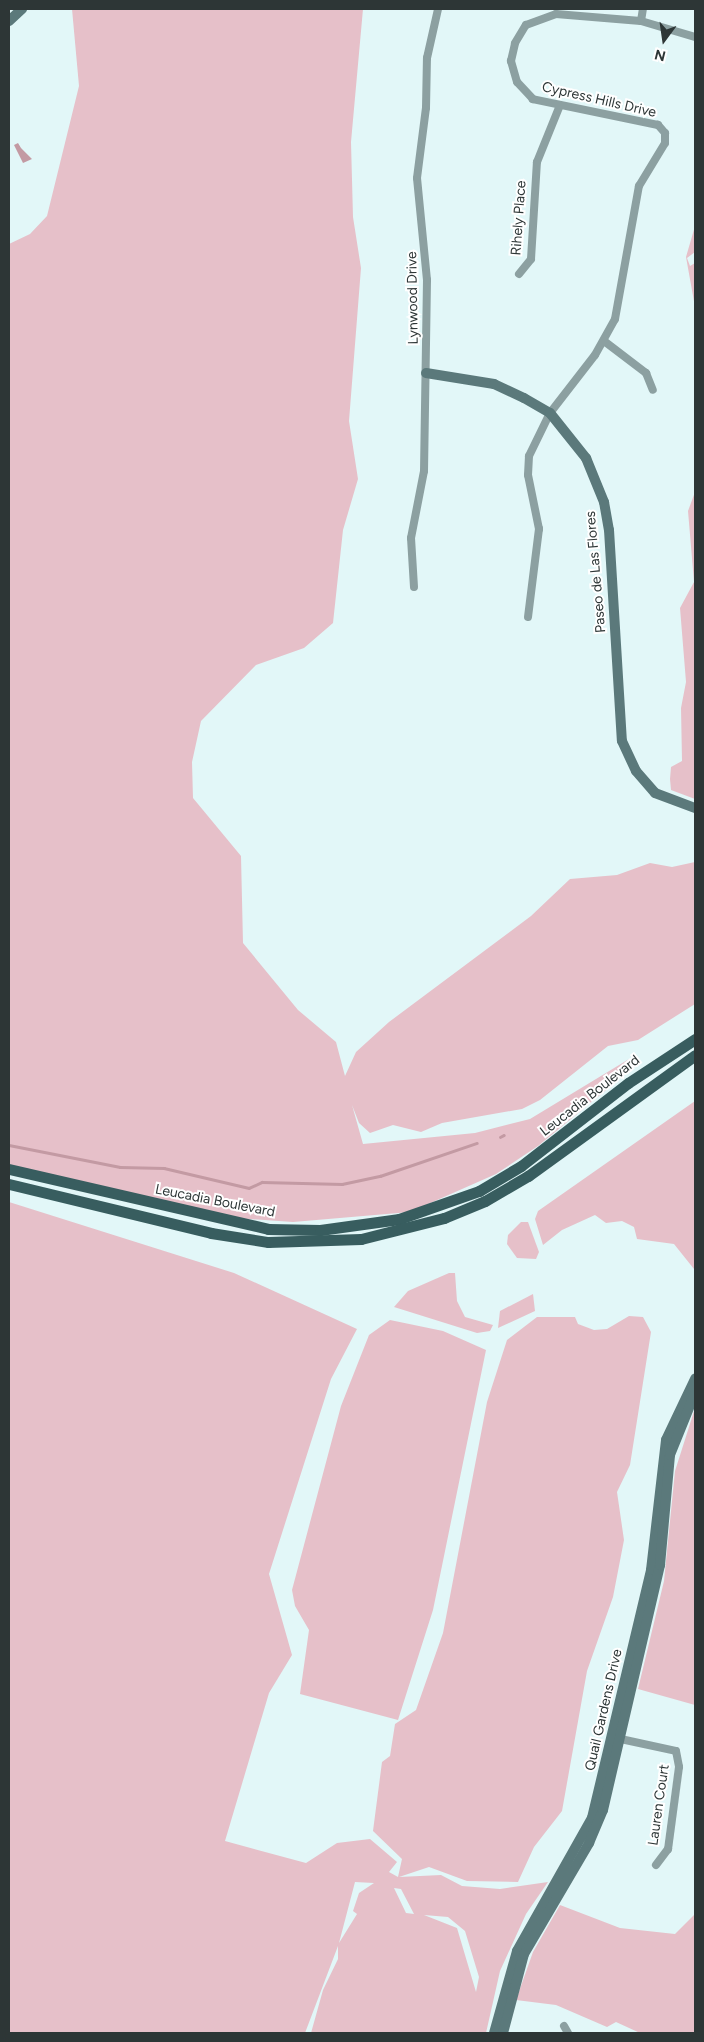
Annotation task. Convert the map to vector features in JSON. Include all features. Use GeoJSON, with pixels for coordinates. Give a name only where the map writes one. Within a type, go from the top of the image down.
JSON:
{"type":"FeatureCollection","features":[{"type":"Feature","properties":{"kind":"main road"},"geometry":{"type":"LineString","coordinates":[[9,21],[22,9]]}},
{"type":"Feature","properties":{"kind":"main road","name":"Paseo de Las Flores"},"geometry":{"type":"LineString","coordinates":[[426,373],[494,384],[550,413],[586,458],[604,502],[622,741],[636,771],[655,793],[695,808]]}},
{"type":"Feature","properties":{"kind":"main road","name":"Leucadia Boulevard"},"geometry":{"type":"LineString","coordinates":[[9,1169],[268,1229],[320,1230],[399,1219],[479,1191],[521,1166],[628,1084],[695,1039]]}},
{"type":"Feature","properties":{"kind":"main road","name":"Leucadia Boulevard"},"geometry":{"type":"LineString","coordinates":[[9,1184],[240,1237],[296,1242],[360,1239],[428,1223],[485,1201],[528,1176],[695,1055]]}},
{"type":"Feature","properties":{"kind":"main road","name":"Quail Gardens Drive"},"geometry":{"type":"LineString","coordinates":[[503,2033],[524,1954],[597,1825],[651,1570],[666,1440],[695,1380]]}},
{"type":"Feature","properties":{"kind":"main road","name":"Quail Gardens Drive"},"geometry":{"type":"LineString","coordinates":[[494,2033],[517,1951],[592,1818],[616,1738],[660,1566],[670,1455],[695,1393]]}},
{"type":"Feature","properties":{"kind":"street","name":"Lynwood Drive"},"geometry":{"type":"LineString","coordinates":[[414,587],[411,538],[424,471],[427,280],[417,178],[426,108],[427,58],[438,9]]}},
{"type":"Feature","properties":{"kind":"street"},"geometry":{"type":"LineString","coordinates":[[641,21],[643,9]]}},
{"type":"Feature","properties":{"kind":"street","name":"Cypress Hills Drive"},"geometry":{"type":"LineString","coordinates":[[528,617],[539,529],[528,475],[529,456],[550,413],[604,341],[623,287],[639,186],[665,143],[665,133],[658,125],[533,99],[517,82],[511,62],[515,42],[526,25],[556,11],[641,21],[695,36]]}},
{"type":"Feature","properties":{"kind":"street","name":"Rihely Place"},"geometry":{"type":"LineString","coordinates":[[519,274],[531,259],[537,162],[560,106]]}},
{"type":"Feature","properties":{"kind":"street"},"geometry":{"type":"LineString","coordinates":[[604,341],[646,373],[652,390]]}},
{"type":"Feature","properties":{"kind":"street","name":"Lauren Court"},"geometry":{"type":"LineString","coordinates":[[616,1738],[676,1751],[679,1767],[668,1849],[656,1865]]}},
{"type":"Feature","properties":{"kind":"shaded area"},"geometry":{"type":"Polygon","coordinates":[[[72,9],[363,9],[351,142],[353,217],[361,268],[349,421],[358,479],[343,530],[333,623],[304,648],[256,665],[201,721],[192,762],[193,798],[241,856],[243,943],[298,1010],[336,1042],[345,1076],[356,1052],[389,1022],[531,916],[570,879],[617,875],[650,863],[672,867],[695,862],[695,1004],[638,1040],[608,1046],[540,1100],[522,1109],[442,1123],[421,1132],[393,1125],[370,1133],[359,1123],[352,1105],[363,1144],[475,1133],[530,1119],[629,1059],[605,1091],[538,1146],[496,1174],[410,1212],[293,1222],[234,1218],[9,1165],[9,244],[30,234],[47,216],[79,86],[72,9]]]}},
{"type":"Feature","properties":{"kind":"shaded area"},"geometry":{"type":"Polygon","coordinates":[[[18,143],[32,159],[23,163],[14,145],[18,143]]]}},
{"type":"Feature","properties":{"kind":"shaded area"},"geometry":{"type":"Polygon","coordinates":[[[695,226],[695,252],[687,258],[690,266],[695,263],[695,307],[686,257],[695,226]]]}},
{"type":"Feature","properties":{"kind":"shaded area"},"geometry":{"type":"Polygon","coordinates":[[[695,492],[695,799],[671,790],[670,779],[671,767],[682,761],[681,708],[686,682],[680,608],[694,582],[688,511],[695,492]]]}},
{"type":"Feature","properties":{"kind":"shaded area"},"geometry":{"type":"Polygon","coordinates":[[[695,1101],[694,1269],[674,1244],[637,1239],[634,1227],[622,1221],[606,1223],[595,1215],[562,1230],[543,1245],[535,1219],[538,1211],[695,1101]]]}},
{"type":"Feature","properties":{"kind":"shaded area"},"geometry":{"type":"Polygon","coordinates":[[[9,1202],[234,1273],[357,1329],[331,1379],[269,1574],[292,1655],[269,1693],[225,1841],[306,1863],[337,1843],[370,1839],[397,1862],[389,1872],[398,1877],[402,1859],[373,1831],[382,1762],[390,1756],[395,1724],[416,1710],[443,1633],[487,1402],[507,1340],[537,1317],[575,1317],[578,1324],[594,1330],[607,1329],[629,1316],[643,1317],[651,1332],[630,1465],[617,1492],[624,1540],[613,1597],[587,1671],[562,1811],[534,1847],[518,1882],[467,1881],[429,1867],[399,1877],[441,1875],[462,1886],[500,1889],[548,1882],[526,1914],[500,1971],[486,2033],[311,2033],[323,1990],[338,1959],[338,1946],[305,2033],[9,2033],[9,1202]],[[355,1882],[339,1943],[357,1914],[353,1911],[359,1893],[374,1883],[355,1882]],[[394,1888],[406,1913],[414,1914],[401,1889],[394,1888]],[[424,1915],[457,1928],[476,1992],[479,1977],[465,1931],[448,1917],[424,1915]]]}},
{"type":"Feature","properties":{"kind":"shaded area"},"geometry":{"type":"Polygon","coordinates":[[[521,1222],[528,1222],[539,1252],[536,1259],[517,1258],[507,1244],[508,1235],[521,1222]]]}},
{"type":"Feature","properties":{"kind":"shaded area"},"geometry":{"type":"Polygon","coordinates":[[[449,1273],[455,1273],[457,1301],[465,1317],[493,1325],[490,1331],[477,1333],[394,1307],[408,1291],[449,1273]]]}},
{"type":"Feature","properties":{"kind":"shaded area"},"geometry":{"type":"Polygon","coordinates":[[[533,1294],[535,1311],[498,1328],[500,1311],[533,1294]]]}},
{"type":"Feature","properties":{"kind":"shaded area"},"geometry":{"type":"Polygon","coordinates":[[[390,1320],[443,1331],[486,1350],[433,1610],[398,1720],[300,1694],[309,1630],[295,1606],[292,1590],[341,1406],[369,1335],[390,1320]]]}},
{"type":"Feature","properties":{"kind":"shaded area"},"geometry":{"type":"Polygon","coordinates":[[[695,1408],[695,1705],[638,1689],[664,1581],[675,1471],[695,1408]]]}},
{"type":"Feature","properties":{"kind":"shaded area"},"geometry":{"type":"Polygon","coordinates":[[[560,1905],[620,1928],[675,1934],[695,1914],[695,2033],[640,2033],[616,2022],[607,2027],[556,2005],[516,2000],[533,1952],[560,1905]]]}},
{"type":"Feature","properties":{"kind":"waterway"},"geometry":{"type":"LineString","coordinates":[[500,1137],[504,1135]]}},
{"type":"Feature","properties":{"kind":"waterway"},"geometry":{"type":"LineString","coordinates":[[9,1145],[120,1167],[164,1168],[249,1188],[262,1182],[342,1184],[380,1176],[477,1143]]}}]}
